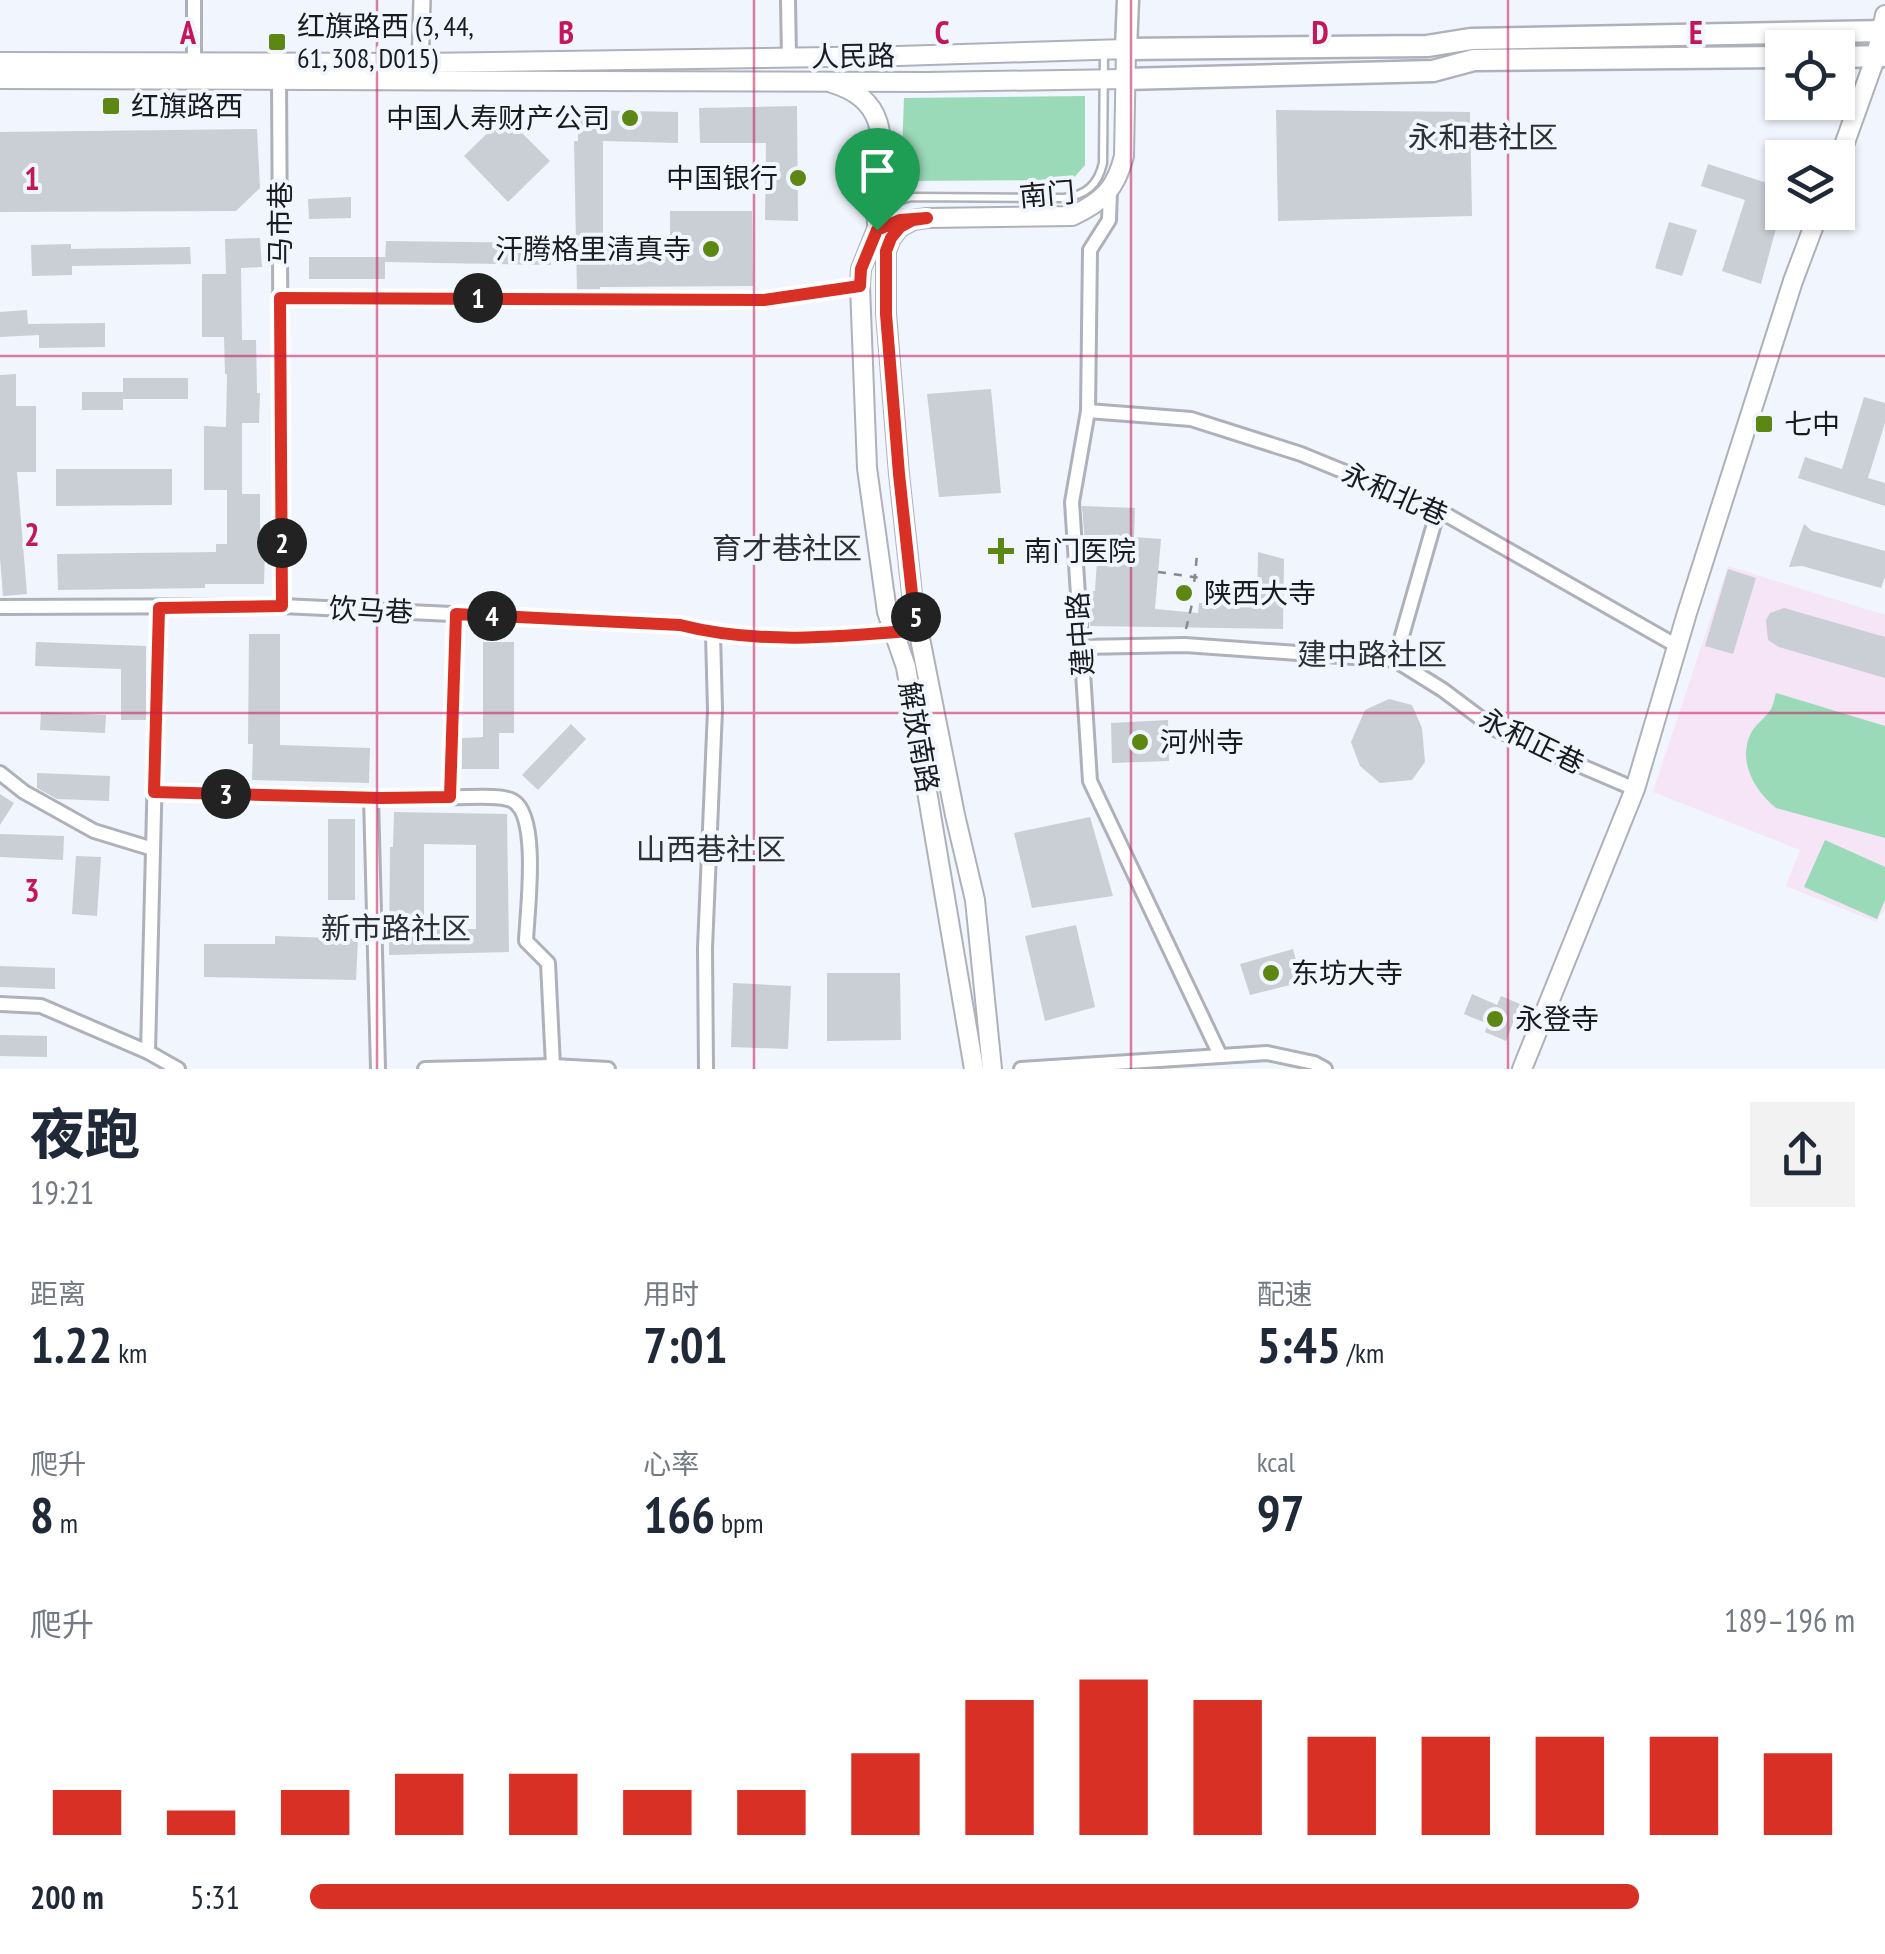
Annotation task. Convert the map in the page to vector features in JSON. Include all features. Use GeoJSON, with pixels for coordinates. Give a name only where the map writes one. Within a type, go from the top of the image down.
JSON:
{"type":"FeatureCollection","features":[{"type":"Feature","properties":{"kind":"main road"},"geometry":{"type":"LineString","coordinates":[[877,230],[900,220],[927,218],[1072,216],[1094,206],[1110,190],[1124,156],[1114,79],[1126,49],[1128,0]]}},
{"type":"Feature","properties":{"kind":"main road","name":"人民路"},"geometry":{"type":"LineString","coordinates":[[0,80],[280,80],[789,58],[1427,46],[1471,39],[1884,26]]}},
{"type":"Feature","properties":{"kind":"main road"},"geometry":{"type":"LineString","coordinates":[[1847,140],[1880,56],[1884,26]]}},
{"type":"Feature","properties":{"kind":"main road","name":"人民路"},"geometry":{"type":"LineString","coordinates":[[0,62],[194,63],[420,72],[927,82],[1433,71],[1474,60],[1765,57]]}},
{"type":"Feature","properties":{"kind":"main road","name":"解放南路"},"geometry":{"type":"LineString","coordinates":[[812,80],[848,88],[864,100],[882,132],[874,220],[886,266]]}},
{"type":"Feature","properties":{"kind":"main road","name":"解放南路"},"geometry":{"type":"LineString","coordinates":[[927,218],[900,227],[891,238],[886,251],[886,314],[913,603],[975,900],[992,1069]]}},
{"type":"Feature","properties":{"kind":"main road","name":"解放南路"},"geometry":{"type":"LineString","coordinates":[[877,230],[861,269],[860,286],[867,468],[887,612],[906,668],[974,1069]]}},
{"type":"Feature","properties":{"kind":"main road"},"geometry":{"type":"LineString","coordinates":[[1522,1069],[1635,788],[1812,230]]}},
{"type":"Feature","properties":{"kind":"street"},"geometry":{"type":"LineString","coordinates":[[194,0],[194,63]]}},
{"type":"Feature","properties":{"kind":"street"},"geometry":{"type":"LineString","coordinates":[[420,72],[422,0]]}},
{"type":"Feature","properties":{"kind":"street"},"geometry":{"type":"LineString","coordinates":[[788,0],[789,58]]}},
{"type":"Feature","properties":{"kind":"street","name":"马市巷"},"geometry":{"type":"LineString","coordinates":[[280,80],[282,606]]}},
{"type":"Feature","properties":{"kind":"street","name":"建中路"},"geometry":{"type":"LineString","coordinates":[[1110,190],[1109,220],[1090,250],[1088,411],[1072,502],[1090,782],[1220,1056]]}},
{"type":"Feature","properties":{"kind":"street","name":"永和北巷"},"geometry":{"type":"LineString","coordinates":[[1088,411],[1191,419],[1301,454],[1438,510],[1677,646]]}},
{"type":"Feature","properties":{"kind":"street"},"geometry":{"type":"LineString","coordinates":[[1395,660],[1438,510]]}},
{"type":"Feature","properties":{"kind":"street","name":"饮马巷"},"geometry":{"type":"LineString","coordinates":[[0,607],[282,606],[680,625],[713,634],[830,639],[919,630]]}},
{"type":"Feature","properties":{"kind":"street"},"geometry":{"type":"LineString","coordinates":[[148,1052],[159,608]]}},
{"type":"Feature","properties":{"kind":"street"},"geometry":{"type":"LineString","coordinates":[[450,797],[456,614]]}},
{"type":"Feature","properties":{"kind":"street"},"geometry":{"type":"LineString","coordinates":[[706,1069],[705,948],[716,710],[713,634]]}},
{"type":"Feature","properties":{"kind":"street","name":"永和正巷"},"geometry":{"type":"LineString","coordinates":[[1081,647],[1184,645],[1395,660],[1495,729],[1635,788]]}},
{"type":"Feature","properties":{"kind":"street"},"geometry":{"type":"LineString","coordinates":[[0,773],[24,792],[94,831],[153,849]]}},
{"type":"Feature","properties":{"kind":"street"},"geometry":{"type":"LineString","coordinates":[[154,792],[510,799],[522,808],[530,838],[526,941],[548,962],[552,1066]]}},
{"type":"Feature","properties":{"kind":"street"},"geometry":{"type":"LineString","coordinates":[[371,798],[378,1069]]}},
{"type":"Feature","properties":{"kind":"street"},"geometry":{"type":"LineString","coordinates":[[0,1004],[40,1006],[148,1052],[178,1069]]}},
{"type":"Feature","properties":{"kind":"street"},"geometry":{"type":"LineString","coordinates":[[1022,1069],[1175,1064],[1267,1053],[1314,1062],[1325,1069]]}},
{"type":"Feature","properties":{"kind":"street"},"geometry":{"type":"LineString","coordinates":[[426,1069],[608,1069]]}},
{"type":"Feature","properties":{"kind":"lane","name":"南门"},"geometry":{"type":"LineString","coordinates":[[877,230],[878,218],[887,208],[911,197],[1064,198],[1086,192],[1104,163],[1114,79],[1104,50]]}},
{"type":"Feature","properties":{"kind":"lane"},"geometry":{"type":"LineString","coordinates":[[280,298],[764,300],[860,286]]}},
{"type":"Feature","properties":{"kind":"path"},"geometry":{"type":"LineString","coordinates":[[1186,628],[1197,555]]}},
{"type":"Feature","properties":{"kind":"path"},"geometry":{"type":"LineString","coordinates":[[1158,572],[1236,583]]}},
{"type":"Feature","properties":{"kind":"shaded area"},"geometry":{"type":"Polygon","coordinates":[[[1728,566],[1885,615],[1885,908],[1876,922],[1786,886],[1800,850],[1653,792],[1728,566]]]}},
{"type":"Feature","properties":{"kind":"green space"},"geometry":{"type":"Polygon","coordinates":[[[1085,96],[1085,165],[1072,180],[901,181],[904,98],[1085,96]]]}},
{"type":"Feature","properties":{"kind":"green space"},"geometry":{"type":"Polygon","coordinates":[[[1776,693],[1885,726],[1885,838],[1776,808],[1761,793],[1747,766],[1747,745],[1752,731],[1771,709],[1776,693]]]}},
{"type":"Feature","properties":{"kind":"green space"},"geometry":{"type":"Polygon","coordinates":[[[1825,840],[1885,867],[1885,900],[1877,919],[1804,887],[1825,840]]]}},
{"type":"Feature","properties":{"kind":"building"},"geometry":{"type":"Polygon","coordinates":[[[797,106],[798,221],[765,220],[766,143],[700,143],[699,108],[797,106]]]}},
{"type":"Feature","properties":{"kind":"building"},"geometry":{"type":"Polygon","coordinates":[[[578,110],[678,112],[678,143],[603,141],[603,244],[670,244],[670,211],[752,211],[753,286],[600,287],[600,292],[577,292],[574,141],[578,141],[578,110]]]}},
{"type":"Feature","properties":{"kind":"building"},"geometry":{"type":"Polygon","coordinates":[[[1276,110],[1470,112],[1472,216],[1278,221],[1276,110]]]}},
{"type":"Feature","properties":{"kind":"building"},"geometry":{"type":"Polygon","coordinates":[[[505,116],[550,161],[508,202],[464,156],[505,116]]]}},
{"type":"Feature","properties":{"kind":"building"},"geometry":{"type":"Polygon","coordinates":[[[257,129],[260,188],[236,211],[0,212],[0,132],[257,129]]]}},
{"type":"Feature","properties":{"kind":"building"},"geometry":{"type":"Polygon","coordinates":[[[1708,164],[1765,182],[1765,230],[1776,230],[1761,284],[1722,271],[1745,200],[1701,186],[1708,164]]]}},
{"type":"Feature","properties":{"kind":"building"},"geometry":{"type":"Polygon","coordinates":[[[351,197],[351,218],[309,219],[308,199],[351,197]]]}},
{"type":"Feature","properties":{"kind":"building"},"geometry":{"type":"Polygon","coordinates":[[[1669,222],[1697,230],[1682,276],[1655,268],[1669,222]]]}},
{"type":"Feature","properties":{"kind":"building"},"geometry":{"type":"Polygon","coordinates":[[[260,238],[262,267],[241,268],[242,340],[256,340],[260,393],[259,423],[242,423],[242,494],[260,494],[264,584],[58,590],[57,554],[216,552],[216,544],[227,544],[227,490],[204,490],[204,426],[226,427],[227,374],[224,337],[202,337],[202,274],[226,274],[225,239],[260,238]]]}},
{"type":"Feature","properties":{"kind":"building"},"geometry":{"type":"Polygon","coordinates":[[[386,241],[551,243],[551,265],[385,262],[386,241]]]}},
{"type":"Feature","properties":{"kind":"building"},"geometry":{"type":"Polygon","coordinates":[[[71,244],[71,249],[190,247],[191,264],[72,266],[72,275],[32,276],[31,245],[71,244]]]}},
{"type":"Feature","properties":{"kind":"building"},"geometry":{"type":"Polygon","coordinates":[[[309,257],[385,257],[385,279],[309,279],[309,257]]]}},
{"type":"Feature","properties":{"kind":"building"},"geometry":{"type":"Polygon","coordinates":[[[27,310],[28,324],[105,323],[105,347],[39,348],[39,335],[0,337],[0,312],[27,310]]]}},
{"type":"Feature","properties":{"kind":"building"},"geometry":{"type":"Polygon","coordinates":[[[16,374],[16,406],[36,406],[36,472],[17,472],[27,594],[3,596],[0,375],[16,374]]]}},
{"type":"Feature","properties":{"kind":"building"},"geometry":{"type":"Polygon","coordinates":[[[123,378],[188,378],[188,399],[123,399],[123,410],[82,410],[82,392],[123,392],[123,378]]]}},
{"type":"Feature","properties":{"kind":"building"},"geometry":{"type":"Polygon","coordinates":[[[991,389],[1001,493],[939,497],[927,394],[991,389]]]}},
{"type":"Feature","properties":{"kind":"building"},"geometry":{"type":"Polygon","coordinates":[[[1864,397],[1885,403],[1885,423],[1868,478],[1885,483],[1885,506],[1798,478],[1805,457],[1842,469],[1864,397]]]}},
{"type":"Feature","properties":{"kind":"building"},"geometry":{"type":"Polygon","coordinates":[[[56,469],[172,469],[172,505],[56,506],[56,469]]]}},
{"type":"Feature","properties":{"kind":"building"},"geometry":{"type":"Polygon","coordinates":[[[1082,506],[1135,508],[1134,537],[1161,539],[1155,609],[1198,613],[1199,603],[1257,604],[1258,552],[1284,559],[1283,629],[1090,626],[1088,591],[1095,591],[1098,545],[1085,544],[1082,506]]]}},
{"type":"Feature","properties":{"kind":"building"},"geometry":{"type":"Polygon","coordinates":[[[1804,524],[1812,531],[1885,551],[1881,588],[1802,566],[1789,567],[1804,524]]]}},
{"type":"Feature","properties":{"kind":"building"},"geometry":{"type":"Polygon","coordinates":[[[1728,569],[1756,578],[1733,654],[1705,646],[1728,569]]]}},
{"type":"Feature","properties":{"kind":"building"},"geometry":{"type":"Polygon","coordinates":[[[1784,608],[1885,637],[1885,678],[1779,647],[1768,640],[1766,620],[1770,613],[1784,608]]]}},
{"type":"Feature","properties":{"kind":"building"},"geometry":{"type":"Polygon","coordinates":[[[249,634],[280,634],[280,745],[370,748],[369,783],[252,780],[253,744],[248,744],[249,634]]]}},
{"type":"Feature","properties":{"kind":"building"},"geometry":{"type":"Polygon","coordinates":[[[36,642],[146,646],[146,720],[121,720],[121,669],[35,666],[36,642]]]}},
{"type":"Feature","properties":{"kind":"building"},"geometry":{"type":"Polygon","coordinates":[[[483,642],[514,642],[514,733],[499,733],[499,769],[462,769],[462,738],[483,737],[483,642]]]}},
{"type":"Feature","properties":{"kind":"building"},"geometry":{"type":"Polygon","coordinates":[[[1389,699],[1412,705],[1422,728],[1425,762],[1412,780],[1380,783],[1360,766],[1351,742],[1365,710],[1389,699]]]}},
{"type":"Feature","properties":{"kind":"building"},"geometry":{"type":"Polygon","coordinates":[[[41,712],[106,715],[105,733],[40,730],[41,712]]]}},
{"type":"Feature","properties":{"kind":"building","name":"河州寺"},"geometry":{"type":"Polygon","coordinates":[[[1168,720],[1169,761],[1112,763],[1111,723],[1168,720]]]}},
{"type":"Feature","properties":{"kind":"building"},"geometry":{"type":"Polygon","coordinates":[[[571,724],[586,739],[538,790],[522,775],[571,724]]]}},
{"type":"Feature","properties":{"kind":"building"},"geometry":{"type":"Polygon","coordinates":[[[37,773],[110,776],[109,801],[57,799],[37,788],[37,773]]]}},
{"type":"Feature","properties":{"kind":"building"},"geometry":{"type":"Polygon","coordinates":[[[0,794],[14,803],[0,825],[0,794]]]}},
{"type":"Feature","properties":{"kind":"building"},"geometry":{"type":"Polygon","coordinates":[[[394,812],[507,814],[509,952],[389,955],[394,812]],[[424,844],[424,929],[476,929],[476,845],[424,844]]]}},
{"type":"Feature","properties":{"kind":"building"},"geometry":{"type":"Polygon","coordinates":[[[1090,817],[1113,896],[1032,908],[1014,833],[1090,817]]]}},
{"type":"Feature","properties":{"kind":"building"},"geometry":{"type":"Polygon","coordinates":[[[328,819],[355,819],[355,900],[328,900],[328,819]]]}},
{"type":"Feature","properties":{"kind":"building"},"geometry":{"type":"Polygon","coordinates":[[[0,834],[64,836],[63,860],[0,857],[0,834]]]}},
{"type":"Feature","properties":{"kind":"building"},"geometry":{"type":"Polygon","coordinates":[[[76,856],[101,857],[97,916],[72,914],[76,856]]]}},
{"type":"Feature","properties":{"kind":"building"},"geometry":{"type":"Polygon","coordinates":[[[1076,925],[1095,1007],[1045,1021],[1025,936],[1076,925]]]}},
{"type":"Feature","properties":{"kind":"building"},"geometry":{"type":"Polygon","coordinates":[[[275,936],[358,939],[356,980],[204,977],[204,944],[275,944],[275,936]]]}},
{"type":"Feature","properties":{"kind":"building","name":"东坊大寺"},"geometry":{"type":"Polygon","coordinates":[[[1293,949],[1302,982],[1250,995],[1240,964],[1293,949]]]}},
{"type":"Feature","properties":{"kind":"building"},"geometry":{"type":"Polygon","coordinates":[[[0,966],[55,968],[55,989],[0,987],[0,966]]]}},
{"type":"Feature","properties":{"kind":"building"},"geometry":{"type":"Polygon","coordinates":[[[827,973],[900,973],[901,1040],[827,1041],[827,973]]]}},
{"type":"Feature","properties":{"kind":"building"},"geometry":{"type":"Polygon","coordinates":[[[733,983],[791,986],[788,1049],[731,1047],[733,983]]]}},
{"type":"Feature","properties":{"kind":"building","name":"永登寺"},"geometry":{"type":"Polygon","coordinates":[[[1472,994],[1497,1005],[1501,996],[1520,1004],[1506,1041],[1485,1032],[1488,1024],[1464,1014],[1472,994]]]}},
{"type":"Feature","properties":{"kind":"building"},"geometry":{"type":"Polygon","coordinates":[[[0,1035],[47,1036],[47,1057],[0,1056],[0,1035]]]}},
{"type":"Feature","properties":{"kind":"place","name":"红旗路西 (3, 44, 61, 308, D015)"},"geometry":{"type":"Point","coordinates":[277,42]}},
{"type":"Feature","properties":{"kind":"place","name":"红旗路西"},"geometry":{"type":"Point","coordinates":[111,106]}},
{"type":"Feature","properties":{"kind":"place","name":"中国人寿财产公司"},"geometry":{"type":"Point","coordinates":[630,118]}},
{"type":"Feature","properties":{"kind":"place","name":"中国银行"},"geometry":{"type":"Point","coordinates":[798,178]}},
{"type":"Feature","properties":{"kind":"place","name":"汗腾格里清真寺"},"geometry":{"type":"Point","coordinates":[711,249]}},
{"type":"Feature","properties":{"kind":"place","name":"七中"},"geometry":{"type":"Point","coordinates":[1764,424]}},
{"type":"Feature","properties":{"kind":"place","name":"南门医院"},"geometry":{"type":"Point","coordinates":[1001,551]}},
{"type":"Feature","properties":{"kind":"place","name":"陕西大寺"},"geometry":{"type":"Point","coordinates":[1184,593]}},
{"type":"Feature","properties":{"kind":"place","name":"河州寺"},"geometry":{"type":"Point","coordinates":[1140,742]}},
{"type":"Feature","properties":{"kind":"place","name":"东坊大寺"},"geometry":{"type":"Point","coordinates":[1271,973]}},
{"type":"Feature","properties":{"kind":"place","name":"永登寺"},"geometry":{"type":"Point","coordinates":[1495,1019]}},
{"type":"Feature","properties":{"kind":"district","name":"永和巷社区"},"geometry":{"type":"Point","coordinates":[1483,138]}},
{"type":"Feature","properties":{"kind":"district","name":"育才巷社区"},"geometry":{"type":"Point","coordinates":[787,549]}},
{"type":"Feature","properties":{"kind":"district","name":"建中路社区"},"geometry":{"type":"Point","coordinates":[1372,655]}},
{"type":"Feature","properties":{"kind":"district","name":"山西巷社区"},"geometry":{"type":"Point","coordinates":[711,850]}},
{"type":"Feature","properties":{"kind":"district","name":"新市路社区"},"geometry":{"type":"Point","coordinates":[396,929]}},
{"type":"Feature","properties":{"kind":"route"},"geometry":{"type":"LineString","coordinates":[[927,218],[900,227],[886,251],[886,314],[899,474],[919,630],[830,639],[713,634],[680,625],[456,614],[450,797],[154,792],[159,608],[282,606],[280,298],[764,300],[860,286],[861,269],[877,230],[900,220],[927,218]]}}]}
